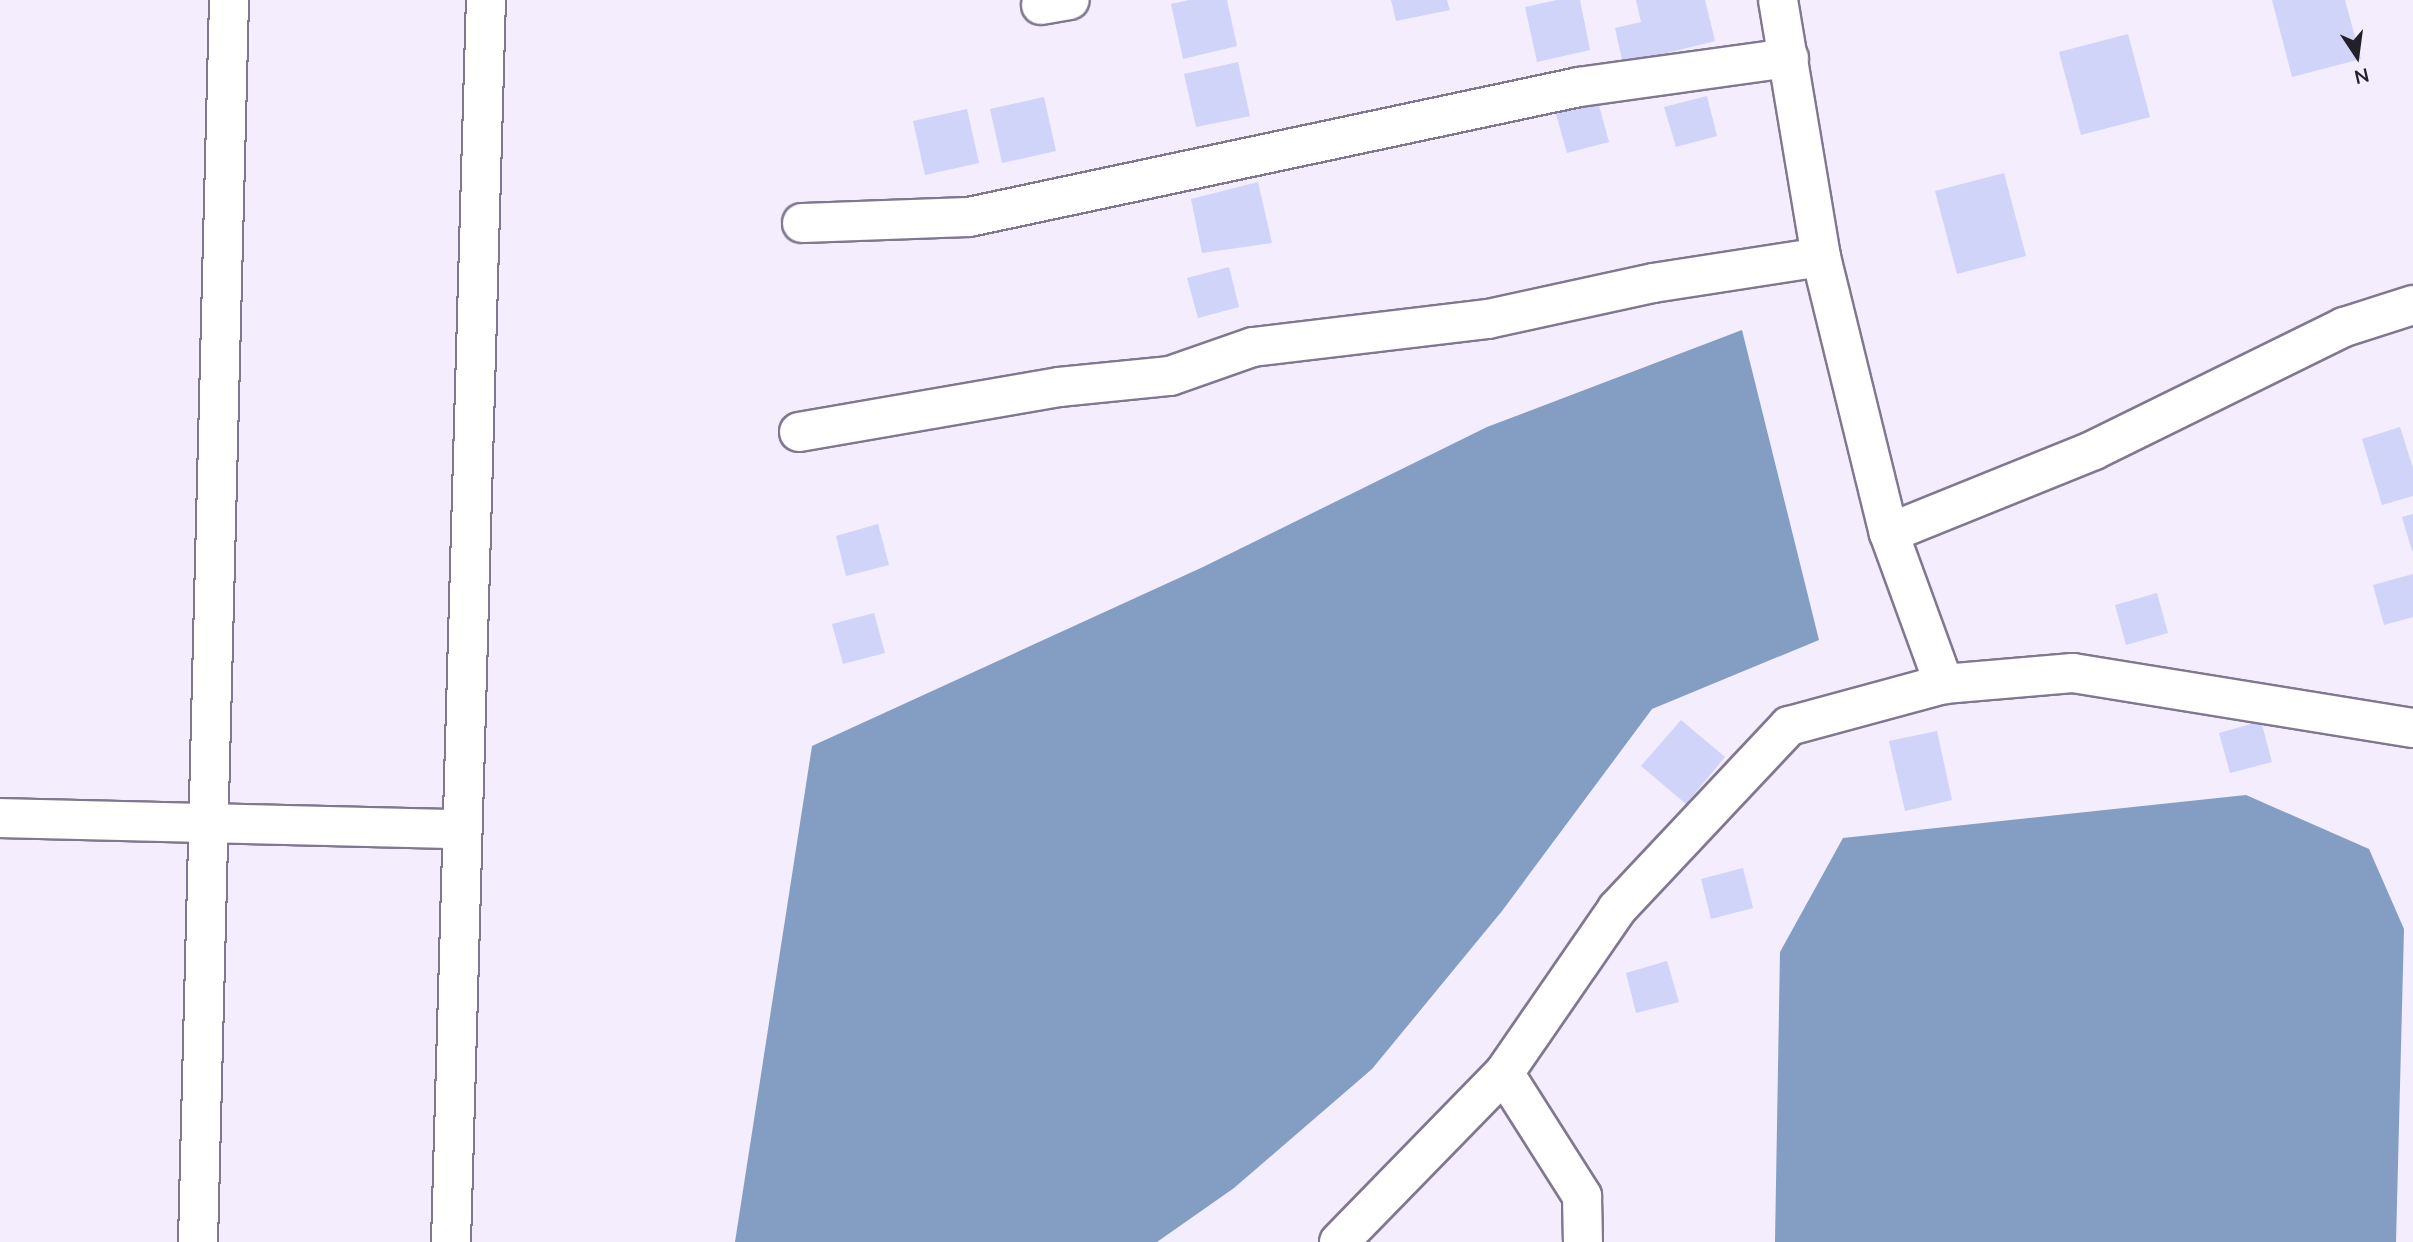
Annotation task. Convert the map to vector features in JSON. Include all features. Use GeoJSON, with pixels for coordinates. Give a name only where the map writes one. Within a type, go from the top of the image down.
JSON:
{"type":"FeatureCollection","features":[{"type":"Feature","properties":{"kind":"street"},"geometry":{"type":"LineString","coordinates":[[198,1242],[229,0]]}},
{"type":"Feature","properties":{"kind":"street"},"geometry":{"type":"LineString","coordinates":[[450,1242],[486,0]]}},
{"type":"Feature","properties":{"kind":"street"},"geometry":{"type":"LineString","coordinates":[[1778,0],[1821,257],[1889,533],[1944,684]]}},
{"type":"Feature","properties":{"kind":"street"},"geometry":{"type":"LineString","coordinates":[[802,223],[969,217],[1579,87],[1789,58]]}},
{"type":"Feature","properties":{"kind":"street"},"geometry":{"type":"LineString","coordinates":[[799,432],[1059,387],[1170,376],[1254,347],[1488,318],[1653,283],[1821,257]]}},
{"type":"Feature","properties":{"kind":"street"},"geometry":{"type":"LineString","coordinates":[[1889,533],[2094,450],[2344,327],[2413,305]]}},
{"type":"Feature","properties":{"kind":"street"},"geometry":{"type":"LineString","coordinates":[[1339,1242],[1504,1073],[1617,909],[1789,726],[1944,684],[2073,673],[2413,728]]}},
{"type":"Feature","properties":{"kind":"street"},"geometry":{"type":"LineString","coordinates":[[0,818],[462,830]]}},
{"type":"Feature","properties":{"kind":"street"},"geometry":{"type":"LineString","coordinates":[[1504,1073],[1582,1196],[1583,1242]]}},
{"type":"Feature","properties":{"kind":"water"},"geometry":{"type":"Polygon","coordinates":[[[1742,330],[1819,640],[1652,709],[1502,911],[1372,1069],[1234,1188],[1157,1242],[735,1242],[812,746],[1203,567],[1487,427],[1742,330]]]}},
{"type":"Feature","properties":{"kind":"water"},"geometry":{"type":"Polygon","coordinates":[[[2246,795],[2369,849],[2404,929],[2396,1242],[1775,1242],[1780,952],[1843,838],[2246,795]]]}},
{"type":"Feature","properties":{"kind":"building"},"geometry":{"type":"Polygon","coordinates":[[[1189,0],[1227,0],[1237,46],[1183,59],[1171,4],[1189,0]]]}},
{"type":"Feature","properties":{"kind":"building"},"geometry":{"type":"Polygon","coordinates":[[[1391,0],[1447,0],[1450,10],[1396,21],[1391,0]]]}},
{"type":"Feature","properties":{"kind":"building"},"geometry":{"type":"Polygon","coordinates":[[[1557,0],[1580,0],[1590,50],[1537,62],[1525,7],[1557,0]]]}},
{"type":"Feature","properties":{"kind":"building"},"geometry":{"type":"Polygon","coordinates":[[[1636,0],[1705,0],[1715,41],[1623,64],[1615,28],[1641,22],[1636,0]]]}},
{"type":"Feature","properties":{"kind":"building"},"geometry":{"type":"Polygon","coordinates":[[[2272,0],[2345,0],[2361,59],[2292,77],[2272,0]]]}},
{"type":"Feature","properties":{"kind":"building"},"geometry":{"type":"Polygon","coordinates":[[[2128,34],[2150,117],[2081,135],[2059,52],[2128,34]]]}},
{"type":"Feature","properties":{"kind":"building"},"geometry":{"type":"Polygon","coordinates":[[[1238,62],[1250,116],[1196,127],[1184,74],[1238,62]]]}},
{"type":"Feature","properties":{"kind":"building"},"geometry":{"type":"Polygon","coordinates":[[[1707,96],[1717,136],[1676,147],[1664,107],[1707,96]]]}},
{"type":"Feature","properties":{"kind":"building"},"geometry":{"type":"Polygon","coordinates":[[[1044,97],[1056,151],[1002,163],[990,109],[1044,97]]]}},
{"type":"Feature","properties":{"kind":"building"},"geometry":{"type":"Polygon","coordinates":[[[1598,102],[1609,142],[1567,153],[1556,114],[1598,102]]]}},
{"type":"Feature","properties":{"kind":"building"},"geometry":{"type":"Polygon","coordinates":[[[967,109],[979,163],[925,175],[913,121],[967,109]]]}},
{"type":"Feature","properties":{"kind":"building"},"geometry":{"type":"Polygon","coordinates":[[[2004,173],[2026,256],[1957,274],[1935,191],[2004,173]]]}},
{"type":"Feature","properties":{"kind":"building"},"geometry":{"type":"Polygon","coordinates":[[[1258,182],[1272,243],[1202,253],[1191,199],[1258,182]]]}},
{"type":"Feature","properties":{"kind":"building"},"geometry":{"type":"Polygon","coordinates":[[[1229,267],[1239,307],[1198,318],[1187,278],[1229,267]]]}},
{"type":"Feature","properties":{"kind":"building"},"geometry":{"type":"Polygon","coordinates":[[[2400,427],[2413,468],[2413,496],[2382,505],[2362,439],[2400,427]]]}},
{"type":"Feature","properties":{"kind":"building"},"geometry":{"type":"Polygon","coordinates":[[[2413,514],[2413,550],[2412,551],[2402,517],[2413,514]]]}},
{"type":"Feature","properties":{"kind":"building"},"geometry":{"type":"Polygon","coordinates":[[[878,524],[889,565],[846,576],[836,536],[878,524]]]}},
{"type":"Feature","properties":{"kind":"building"},"geometry":{"type":"Polygon","coordinates":[[[2413,574],[2413,617],[2384,625],[2373,585],[2413,574]]]}},
{"type":"Feature","properties":{"kind":"building"},"geometry":{"type":"Polygon","coordinates":[[[2157,593],[2168,633],[2126,645],[2115,605],[2157,593]]]}},
{"type":"Feature","properties":{"kind":"building"},"geometry":{"type":"Polygon","coordinates":[[[874,613],[885,653],[843,664],[832,624],[874,613]]]}},
{"type":"Feature","properties":{"kind":"building"},"geometry":{"type":"Polygon","coordinates":[[[1681,720],[1725,757],[1686,804],[1641,766],[1681,720]]]}},
{"type":"Feature","properties":{"kind":"building"},"geometry":{"type":"Polygon","coordinates":[[[2261,721],[2272,762],[2230,773],[2219,733],[2261,721]]]}},
{"type":"Feature","properties":{"kind":"building"},"geometry":{"type":"Polygon","coordinates":[[[1937,731],[1952,800],[1905,811],[1889,741],[1937,731]]]}},
{"type":"Feature","properties":{"kind":"building"},"geometry":{"type":"Polygon","coordinates":[[[1743,868],[1753,908],[1711,919],[1701,879],[1743,868]]]}},
{"type":"Feature","properties":{"kind":"building"},"geometry":{"type":"Polygon","coordinates":[[[1667,961],[1679,1002],[1636,1013],[1626,973],[1667,961]]]}}]}
